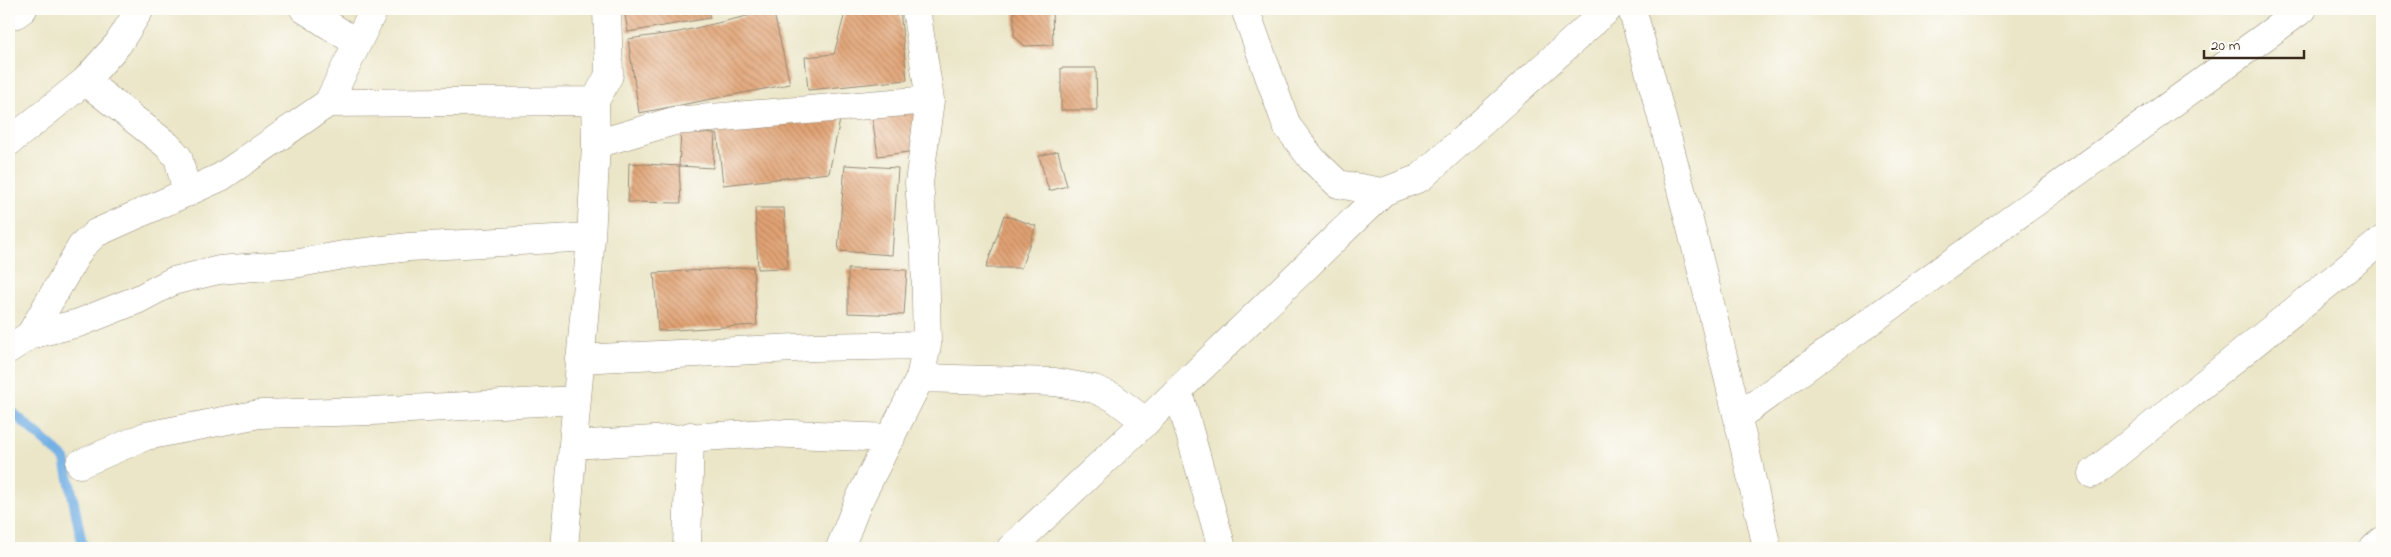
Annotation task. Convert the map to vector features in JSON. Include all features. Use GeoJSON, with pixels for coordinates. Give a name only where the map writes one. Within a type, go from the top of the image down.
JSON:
{"type":"FeatureCollection","features":[{"type":"Feature","properties":{"kind":"street"},"geometry":{"type":"LineString","coordinates":[[9,16],[23,9]]}},
{"type":"Feature","properties":{"kind":"street"},"geometry":{"type":"LineString","coordinates":[[9,142],[85,82],[118,44],[140,9]]}},
{"type":"Feature","properties":{"kind":"street"},"geometry":{"type":"LineString","coordinates":[[304,9],[357,43]]}},
{"type":"Feature","properties":{"kind":"street"},"geometry":{"type":"LineString","coordinates":[[20,342],[81,247],[96,233],[221,177],[328,102],[374,9]]}},
{"type":"Feature","properties":{"kind":"street"},"geometry":{"type":"LineString","coordinates":[[564,548],[591,237],[596,144],[595,101],[609,75],[607,9]]}},
{"type":"Feature","properties":{"kind":"street"},"geometry":{"type":"LineString","coordinates":[[840,548],[858,502],[920,378],[927,345],[925,254],[919,183],[930,100],[916,9]]}},
{"type":"Feature","properties":{"kind":"street"},"geometry":{"type":"LineString","coordinates":[[1245,9],[1287,126],[1312,159],[1338,184],[1383,192]]}},
{"type":"Feature","properties":{"kind":"street"},"geometry":{"type":"LineString","coordinates":[[1010,548],[1146,422],[1383,192],[1420,178],[1608,9]]}},
{"type":"Feature","properties":{"kind":"street"},"geometry":{"type":"LineString","coordinates":[[1632,9],[1676,165],[1739,416],[1767,548]]}},
{"type":"Feature","properties":{"kind":"street"},"geometry":{"type":"LineString","coordinates":[[1739,416],[2303,9]]}},
{"type":"Feature","properties":{"kind":"street"},"geometry":{"type":"LineString","coordinates":[[85,82],[167,145],[178,157],[187,193]]}},
{"type":"Feature","properties":{"kind":"street"},"geometry":{"type":"LineString","coordinates":[[596,144],[674,121],[930,100]]}},
{"type":"Feature","properties":{"kind":"street"},"geometry":{"type":"LineString","coordinates":[[328,102],[595,101]]}},
{"type":"Feature","properties":{"kind":"street"},"geometry":{"type":"LineString","coordinates":[[20,342],[79,323],[139,299],[173,281],[219,270],[294,264],[349,254],[409,247],[591,237]]}},
{"type":"Feature","properties":{"kind":"street"},"geometry":{"type":"LineString","coordinates":[[2092,474],[2382,240]]}},
{"type":"Feature","properties":{"kind":"street"},"geometry":{"type":"LineString","coordinates":[[580,359],[814,347],[927,345]]}},
{"type":"Feature","properties":{"kind":"street"},"geometry":{"type":"LineString","coordinates":[[920,378],[1054,382],[1094,388],[1114,397],[1146,422]]}},
{"type":"Feature","properties":{"kind":"street"},"geometry":{"type":"LineString","coordinates":[[1178,391],[1222,548]]}},
{"type":"Feature","properties":{"kind":"street"},"geometry":{"type":"LineString","coordinates":[[80,464],[146,436],[260,414],[372,411],[576,400]]}},
{"type":"Feature","properties":{"kind":"street"},"geometry":{"type":"LineString","coordinates":[[573,444],[767,433],[891,438]]}},
{"type":"Feature","properties":{"kind":"street"},"geometry":{"type":"LineString","coordinates":[[687,548],[690,436]]}},
{"type":"Feature","properties":{"kind":"street"},"geometry":{"type":"LineString","coordinates":[[2374,548],[2382,542]]}},
{"type":"Feature","properties":{"kind":"building"},"geometry":{"type":"Polygon","coordinates":[[[624,9],[708,9],[710,18],[628,32],[624,9]]]}},
{"type":"Feature","properties":{"kind":"building"},"geometry":{"type":"Polygon","coordinates":[[[764,9],[773,9],[790,84],[639,113],[628,39],[679,32],[764,12],[764,9]]]}},
{"type":"Feature","properties":{"kind":"building"},"geometry":{"type":"Polygon","coordinates":[[[846,9],[900,9],[907,80],[808,90],[805,57],[834,54],[846,9]]]}},
{"type":"Feature","properties":{"kind":"building"},"geometry":{"type":"Polygon","coordinates":[[[1014,9],[1052,9],[1053,45],[1025,46],[1014,36],[1014,9]]]}},
{"type":"Feature","properties":{"kind":"building"},"geometry":{"type":"Polygon","coordinates":[[[1061,68],[1096,68],[1097,110],[1061,110],[1061,68]]]}},
{"type":"Feature","properties":{"kind":"building"},"geometry":{"type":"Polygon","coordinates":[[[917,110],[923,150],[878,156],[872,117],[917,110]]]}},
{"type":"Feature","properties":{"kind":"building"},"geometry":{"type":"Polygon","coordinates":[[[841,115],[829,173],[723,185],[717,129],[841,115]]]}},
{"type":"Feature","properties":{"kind":"building"},"geometry":{"type":"Polygon","coordinates":[[[681,131],[715,134],[713,168],[679,166],[681,131]]]}},
{"type":"Feature","properties":{"kind":"building"},"geometry":{"type":"Polygon","coordinates":[[[1058,151],[1067,186],[1049,191],[1039,156],[1058,151]]]}},
{"type":"Feature","properties":{"kind":"building"},"geometry":{"type":"Polygon","coordinates":[[[629,163],[679,166],[681,203],[628,202],[629,163]]]}},
{"type":"Feature","properties":{"kind":"building"},"geometry":{"type":"Polygon","coordinates":[[[845,165],[898,168],[892,255],[838,251],[845,165]]]}},
{"type":"Feature","properties":{"kind":"building"},"geometry":{"type":"Polygon","coordinates":[[[755,208],[784,208],[788,268],[758,269],[755,208]]]}},
{"type":"Feature","properties":{"kind":"building"},"geometry":{"type":"Polygon","coordinates":[[[1004,215],[1036,226],[1021,268],[986,268],[1004,215]]]}},
{"type":"Feature","properties":{"kind":"building"},"geometry":{"type":"Polygon","coordinates":[[[753,267],[757,325],[658,331],[654,273],[753,267]]]}},
{"type":"Feature","properties":{"kind":"building"},"geometry":{"type":"Polygon","coordinates":[[[848,269],[907,270],[904,315],[848,313],[848,269]]]}},
{"type":"Feature","properties":{"kind":"waterway"},"geometry":{"type":"LineString","coordinates":[[9,412],[11,411],[65,459],[83,548]]}}]}
